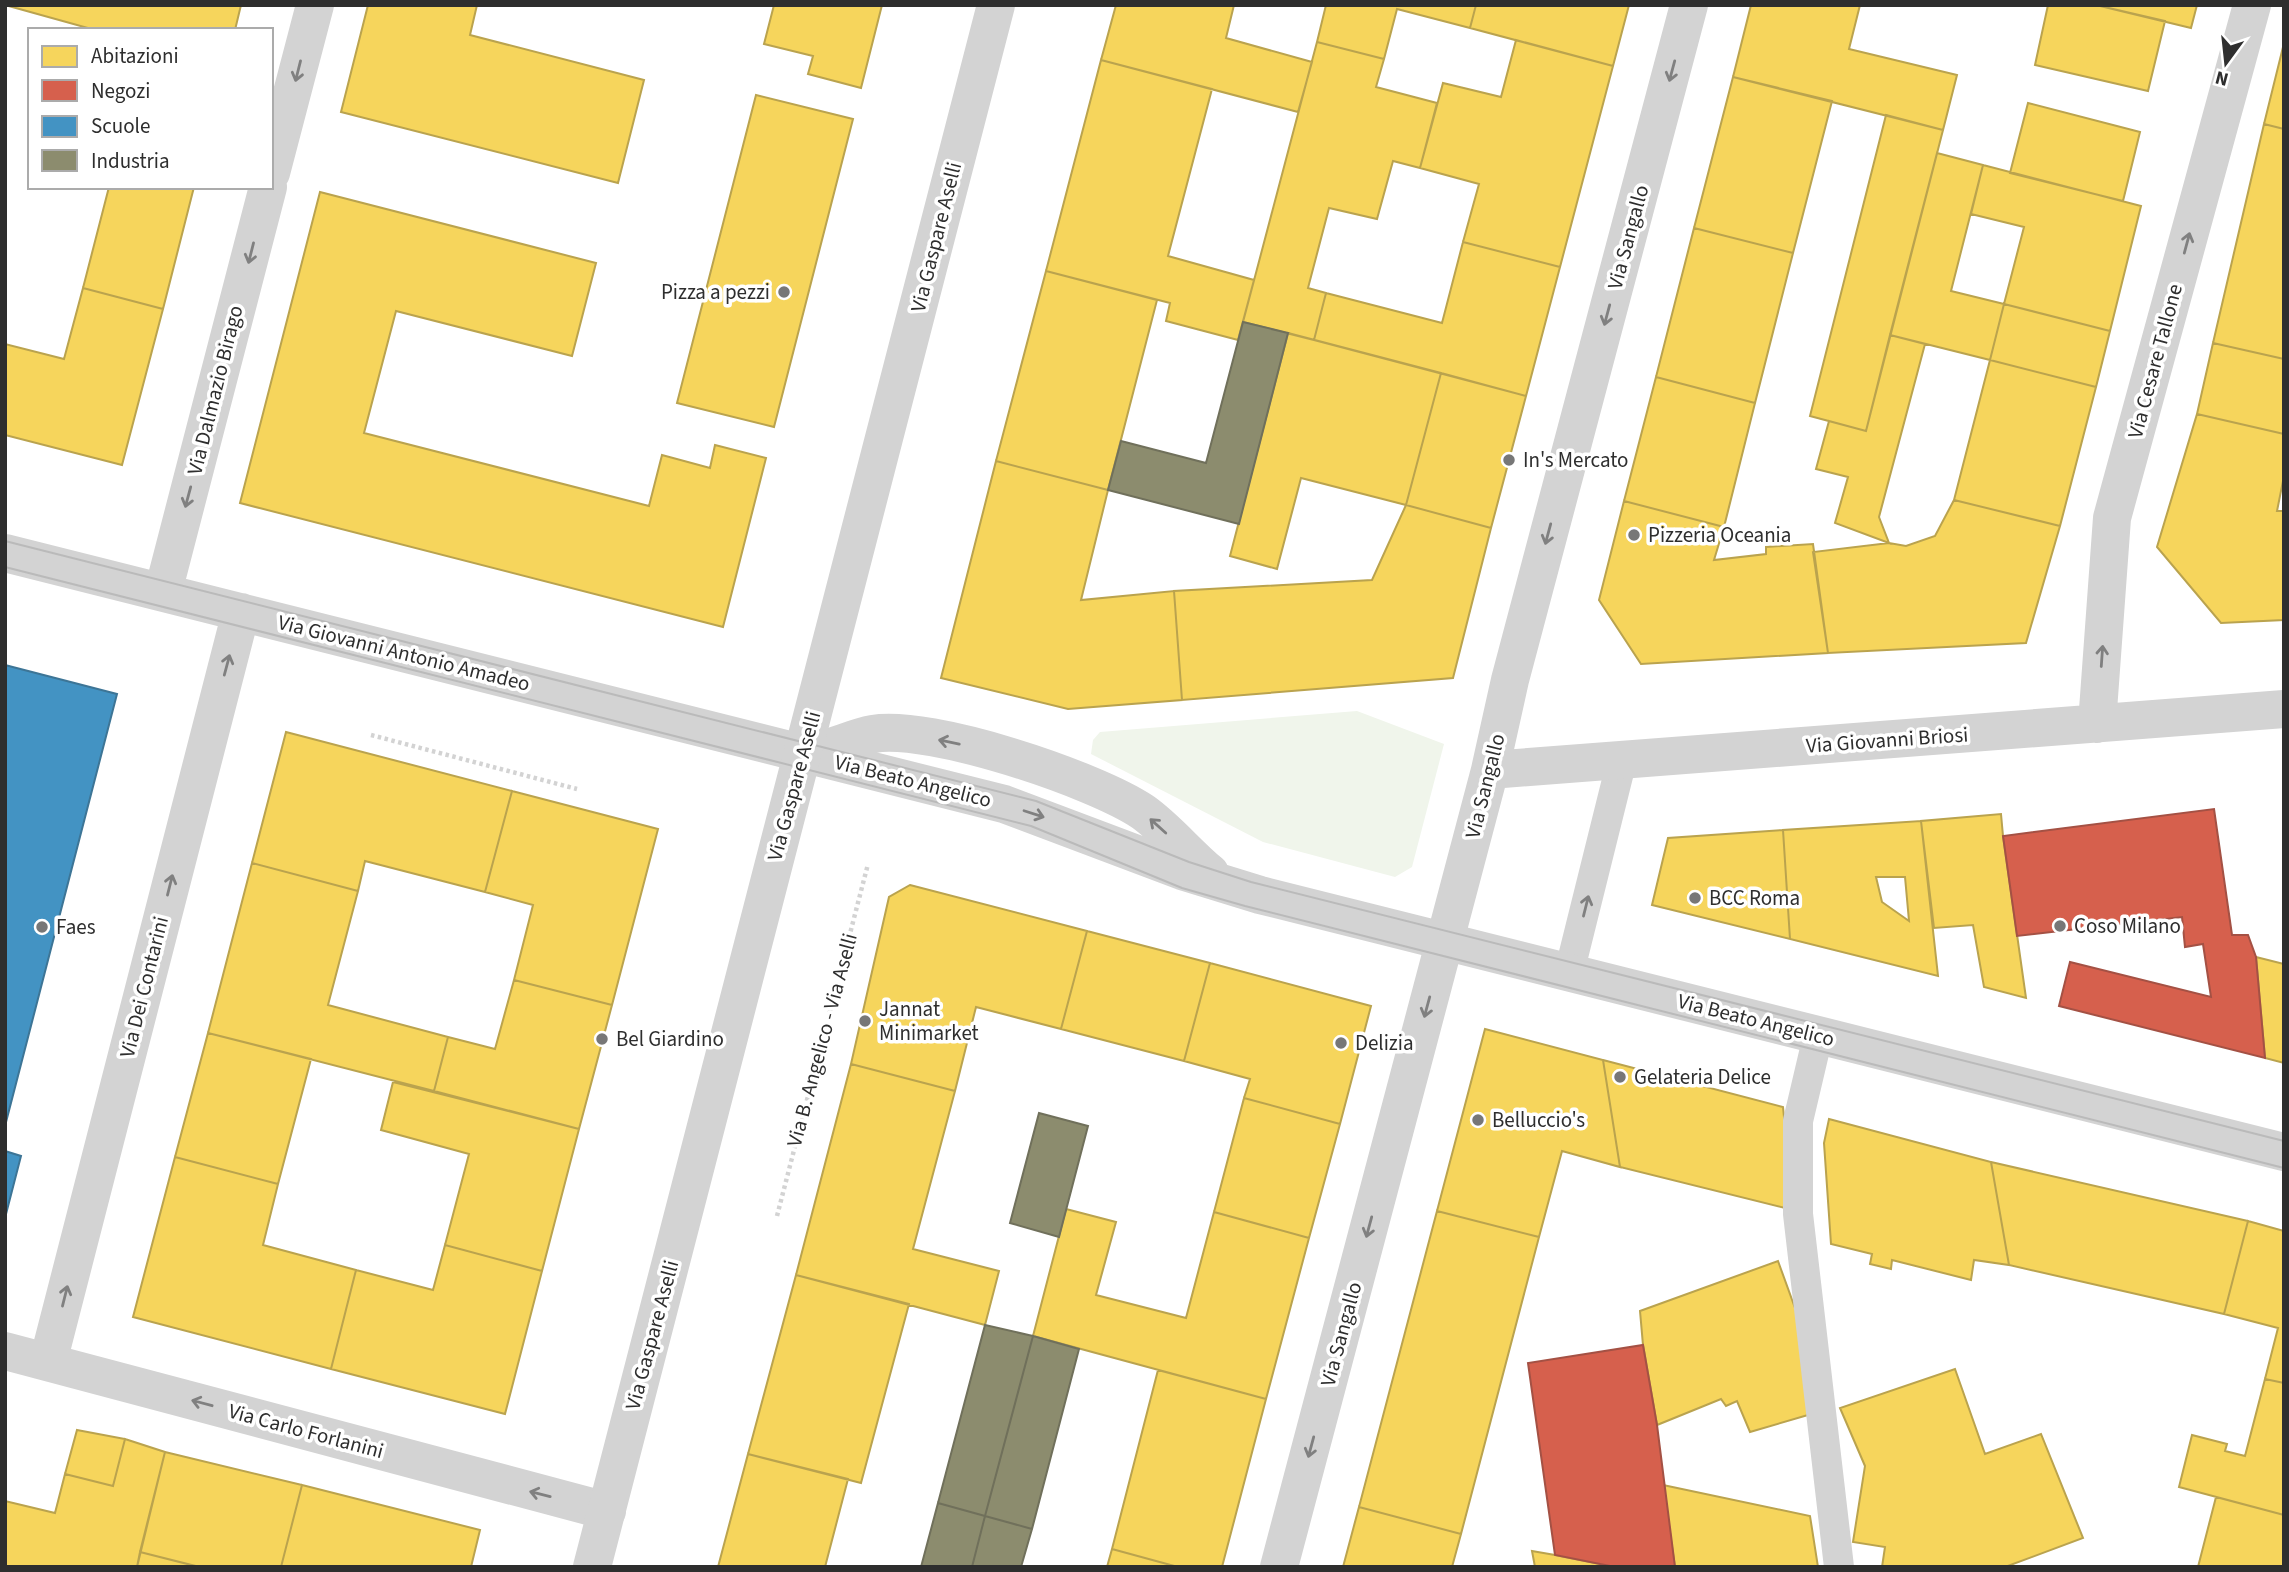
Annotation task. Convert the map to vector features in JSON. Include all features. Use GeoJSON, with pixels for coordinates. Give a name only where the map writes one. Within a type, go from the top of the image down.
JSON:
{"type":"FeatureCollection","features":[{"type":"Feature","properties":{"kind":"street"},"geometry":{"type":"LineString","coordinates":[[273,165],[315,5]]}},
{"type":"Feature","properties":{"kind":"street","name":"Via Gaspare Aselli"},"geometry":{"type":"LineString","coordinates":[[592,1567],[996,5]]}},
{"type":"Feature","properties":{"kind":"street","name":"Via Sangallo"},"geometry":{"type":"LineString","coordinates":[[1279,1567],[1689,5]]}},
{"type":"Feature","properties":{"kind":"street","name":"Via Cesare Tallone"},"geometry":{"type":"LineString","coordinates":[[2098,724],[2112,517],[2252,5]]}},
{"type":"Feature","properties":{"kind":"street","name":"Via Dalmazio Birago"},"geometry":{"type":"LineString","coordinates":[[163,592],[267,189]]}},
{"type":"Feature","properties":{"kind":"street","name":"Via Giovanni Antonio Amadeo"},"geometry":{"type":"LineString","coordinates":[[5,553],[803,753]]}},
{"type":"Feature","properties":{"kind":"street","name":"Via Dei Contarini"},"geometry":{"type":"LineString","coordinates":[[48,1362],[241,612]]}},
{"type":"Feature","properties":{"kind":"street","name":"Via Giovanni Briosi"},"geometry":{"type":"LineString","coordinates":[[1490,770],[2284,709]]}},
{"type":"Feature","properties":{"kind":"street","name":"Via Beato Angelico"},"geometry":{"type":"LineString","coordinates":[[803,753],[1004,804],[1228,887],[2284,1152]]}},
{"type":"Feature","properties":{"kind":"street","name":"Via Carlo Forlanini"},"geometry":{"type":"LineString","coordinates":[[5,1351],[607,1511]]}},
{"type":"Feature","properties":{"kind":"lane"},"geometry":{"type":"LineString","coordinates":[[1569,973],[1622,760]]}},
{"type":"Feature","properties":{"kind":"lane"},"geometry":{"type":"LineString","coordinates":[[1818,1036],[1798,1121],[1798,1214],[1839,1567]]}},
{"type":"Feature","properties":{"kind":"path"},"geometry":{"type":"LineString","coordinates":[[371,735],[577,789]]}},
{"type":"Feature","properties":{"kind":"path","name":"Via B. Angelico - Via Aselli"},"geometry":{"type":"LineString","coordinates":[[777,1216],[868,864]]}},
{"type":"Feature","properties":{"kind":"shaded area"},"geometry":{"type":"Polygon","coordinates":[[[1357,711],[1444,744],[1412,867],[1395,877],[1263,842],[1091,754],[1093,740],[1100,732],[1357,711]]]}},
{"type":"Feature","properties":{"kind":"building: Abitazioni"},"geometry":{"type":"Polygon","coordinates":[[[5,5],[241,5],[235,28],[88,28],[5,5]]]}},
{"type":"Feature","properties":{"kind":"building: Abitazioni"},"geometry":{"type":"Polygon","coordinates":[[[368,5],[477,5],[470,35],[644,80],[618,183],[341,112],[368,5]]]}},
{"type":"Feature","properties":{"kind":"building: Abitazioni"},"geometry":{"type":"Polygon","coordinates":[[[774,5],[882,5],[861,88],[808,74],[813,56],[764,44],[774,5]]]}},
{"type":"Feature","properties":{"kind":"building: Abitazioni"},"geometry":{"type":"Polygon","coordinates":[[[1116,5],[1234,5],[1226,38],[1312,62],[1298,112],[1101,60],[1116,5]]]}},
{"type":"Feature","properties":{"kind":"building: Abitazioni"},"geometry":{"type":"Polygon","coordinates":[[[1326,5],[1476,5],[1470,28],[1397,9],[1384,59],[1317,42],[1326,5]]]}},
{"type":"Feature","properties":{"kind":"building: Abitazioni"},"geometry":{"type":"Polygon","coordinates":[[[1476,5],[1629,5],[1613,66],[1470,28],[1476,5]]]}},
{"type":"Feature","properties":{"kind":"building: Abitazioni"},"geometry":{"type":"Polygon","coordinates":[[[1751,5],[1860,5],[1849,49],[1957,75],[1943,130],[1733,77],[1751,5]]]}},
{"type":"Feature","properties":{"kind":"building: Abitazioni"},"geometry":{"type":"Polygon","coordinates":[[[2048,5],[2096,5],[2165,21],[2148,91],[2035,65],[2048,5]]]}},
{"type":"Feature","properties":{"kind":"building: Abitazioni"},"geometry":{"type":"Polygon","coordinates":[[[2096,5],[2197,5],[2191,28],[2096,5]]]}},
{"type":"Feature","properties":{"kind":"building: Abitazioni"},"geometry":{"type":"Polygon","coordinates":[[[1516,40],[1613,66],[1560,267],[1463,242],[1479,184],[1420,168],[1443,83],[1501,97],[1516,40]]]}},
{"type":"Feature","properties":{"kind":"building: Abitazioni"},"geometry":{"type":"Polygon","coordinates":[[[1317,42],[1384,59],[1376,87],[1437,103],[1420,168],[1393,161],[1377,219],[1329,208],[1308,288],[1326,293],[1314,340],[1243,322],[1317,42]]]}},
{"type":"Feature","properties":{"kind":"building: Abitazioni"},"geometry":{"type":"Polygon","coordinates":[[[2284,43],[2284,129],[2264,124],[2284,43]]]}},
{"type":"Feature","properties":{"kind":"building: Abitazioni"},"geometry":{"type":"Polygon","coordinates":[[[1101,60],[1212,89],[1168,256],[1254,280],[1238,340],[1166,321],[1170,303],[1046,271],[1101,60]]]}},
{"type":"Feature","properties":{"kind":"building: Abitazioni"},"geometry":{"type":"Polygon","coordinates":[[[1733,77],[1832,101],[1793,253],[1694,228],[1733,77]]]}},
{"type":"Feature","properties":{"kind":"building: Abitazioni"},"geometry":{"type":"Polygon","coordinates":[[[756,95],[853,119],[774,427],[677,403],[756,95]]]}},
{"type":"Feature","properties":{"kind":"building: Abitazioni"},"geometry":{"type":"Polygon","coordinates":[[[2028,103],[2140,132],[2123,201],[2010,173],[2028,103]]]}},
{"type":"Feature","properties":{"kind":"building: Abitazioni"},"geometry":{"type":"Polygon","coordinates":[[[1886,115],[1943,130],[1866,431],[1810,416],[1886,115]]]}},
{"type":"Feature","properties":{"kind":"building: Abitazioni"},"geometry":{"type":"Polygon","coordinates":[[[2264,124],[2284,129],[2284,359],[2213,343],[2264,124]]]}},
{"type":"Feature","properties":{"kind":"building: Abitazioni"},"geometry":{"type":"Polygon","coordinates":[[[1937,153],[1983,165],[1951,291],[2004,304],[1990,360],[1890,335],[1937,153]]]}},
{"type":"Feature","properties":{"kind":"building: Abitazioni"},"geometry":{"type":"Polygon","coordinates":[[[1983,165],[2141,206],[2110,331],[2004,304],[2024,227],[1971,214],[1983,165]]]}},
{"type":"Feature","properties":{"kind":"building: Abitazioni"},"geometry":{"type":"Polygon","coordinates":[[[108,189],[193,189],[163,309],[83,288],[108,189]]]}},
{"type":"Feature","properties":{"kind":"building: Abitazioni"},"geometry":{"type":"Polygon","coordinates":[[[320,192],[596,263],[572,356],[396,311],[364,433],[649,506],[662,455],[710,468],[715,445],[766,458],[723,627],[240,503],[320,192]]]}},
{"type":"Feature","properties":{"kind":"building: Abitazioni"},"geometry":{"type":"Polygon","coordinates":[[[1694,228],[1793,253],[1755,403],[1656,377],[1694,228]]]}},
{"type":"Feature","properties":{"kind":"building: Abitazioni"},"geometry":{"type":"Polygon","coordinates":[[[1463,242],[1560,267],[1526,396],[1314,340],[1326,293],[1442,323],[1463,242]]]}},
{"type":"Feature","properties":{"kind":"building: Abitazioni"},"geometry":{"type":"Polygon","coordinates":[[[1046,271],[1157,300],[1108,490],[996,461],[1046,271]]]}},
{"type":"Feature","properties":{"kind":"building: Abitazioni"},"geometry":{"type":"Polygon","coordinates":[[[83,288],[163,309],[122,465],[5,435],[5,344],[64,359],[83,288]]]}},
{"type":"Feature","properties":{"kind":"building: Abitazioni"},"geometry":{"type":"Polygon","coordinates":[[[2004,304],[2110,331],[2096,387],[1990,360],[2004,304]]]}},
{"type":"Feature","properties":{"kind":"building: Abitazioni"},"geometry":{"type":"Polygon","coordinates":[[[1288,333],[1441,373],[1406,505],[1301,478],[1277,569],[1230,556],[1288,333]]]}},
{"type":"Feature","properties":{"kind":"building: Abitazioni"},"geometry":{"type":"Polygon","coordinates":[[[1890,335],[1925,344],[1879,517],[1889,543],[1835,523],[1848,477],[1816,469],[1829,421],[1866,431],[1890,335]]]}},
{"type":"Feature","properties":{"kind":"building: Abitazioni"},"geometry":{"type":"Polygon","coordinates":[[[2213,343],[2284,359],[2284,434],[2197,414],[2213,343]]]}},
{"type":"Feature","properties":{"kind":"building: Abitazioni"},"geometry":{"type":"Polygon","coordinates":[[[1990,360],[2096,387],[2060,526],[1954,500],[1990,360]]]}},
{"type":"Feature","properties":{"kind":"building: Abitazioni"},"geometry":{"type":"Polygon","coordinates":[[[1441,373],[1526,396],[1491,528],[1406,505],[1441,373]]]}},
{"type":"Feature","properties":{"kind":"building: Abitazioni"},"geometry":{"type":"Polygon","coordinates":[[[1656,377],[1755,403],[1724,527],[1624,501],[1656,377]]]}},
{"type":"Feature","properties":{"kind":"building: Abitazioni"},"geometry":{"type":"Polygon","coordinates":[[[2197,414],[2284,434],[2284,476],[2277,511],[2284,511],[2284,620],[2221,623],[2157,547],[2197,414]]]}},
{"type":"Feature","properties":{"kind":"building: Abitazioni"},"geometry":{"type":"Polygon","coordinates":[[[996,461],[1108,490],[1081,600],[1174,591],[1182,700],[1068,709],[941,678],[996,461]]]}},
{"type":"Feature","properties":{"kind":"building: Abitazioni"},"geometry":{"type":"Polygon","coordinates":[[[1954,500],[2060,526],[2026,643],[1828,653],[1813,552],[1889,543],[1906,546],[1935,536],[1954,500]]]}},
{"type":"Feature","properties":{"kind":"building: Abitazioni"},"geometry":{"type":"Polygon","coordinates":[[[1624,501],[1724,527],[1714,560],[1766,554],[1766,547],[1813,544],[1828,653],[1641,664],[1599,600],[1624,501]]]}},
{"type":"Feature","properties":{"kind":"building: Abitazioni"},"geometry":{"type":"Polygon","coordinates":[[[1406,505],[1491,528],[1453,678],[1182,700],[1174,591],[1372,580],[1406,505]]]}},
{"type":"Feature","properties":{"kind":"building: Abitazioni"},"geometry":{"type":"Polygon","coordinates":[[[286,732],[512,791],[485,892],[365,861],[358,891],[252,863],[286,732]]]}},
{"type":"Feature","properties":{"kind":"building: Abitazioni"},"geometry":{"type":"Polygon","coordinates":[[[512,791],[658,829],[612,1005],[514,980],[533,905],[485,892],[512,791]]]}},
{"type":"Feature","properties":{"kind":"building: Abitazioni"},"geometry":{"type":"Polygon","coordinates":[[[2001,814],[2026,998],[1984,987],[1973,925],[1934,928],[1921,821],[2001,814]]]}},
{"type":"Feature","properties":{"kind":"building: Abitazioni"},"geometry":{"type":"Polygon","coordinates":[[[1921,821],[1938,976],[1790,939],[1783,830],[1921,821]],[[1876,877],[1882,902],[1909,921],[1905,877],[1876,877]]]}},
{"type":"Feature","properties":{"kind":"building: Abitazioni"},"geometry":{"type":"Polygon","coordinates":[[[1783,830],[1790,939],[1652,905],[1668,838],[1783,830]]]}},
{"type":"Feature","properties":{"kind":"building: Abitazioni"},"geometry":{"type":"Polygon","coordinates":[[[252,863],[358,891],[328,1005],[448,1037],[434,1091],[208,1033],[252,863]]]}},
{"type":"Feature","properties":{"kind":"building: Abitazioni"},"geometry":{"type":"Polygon","coordinates":[[[910,885],[1087,931],[1061,1029],[976,1007],[955,1091],[851,1064],[889,897],[910,885]]]}},
{"type":"Feature","properties":{"kind":"building: Abitazioni"},"geometry":{"type":"Polygon","coordinates":[[[1087,931],[1210,963],[1184,1061],[1061,1029],[1087,931]]]}},
{"type":"Feature","properties":{"kind":"building: Abitazioni"},"geometry":{"type":"Polygon","coordinates":[[[2256,957],[2284,964],[2284,1063],[2265,1058],[2256,957]]]}},
{"type":"Feature","properties":{"kind":"building: Abitazioni"},"geometry":{"type":"Polygon","coordinates":[[[1210,963],[1371,1006],[1340,1124],[1244,1098],[1250,1079],[1184,1061],[1210,963]]]}},
{"type":"Feature","properties":{"kind":"building: Abitazioni"},"geometry":{"type":"Polygon","coordinates":[[[514,980],[612,1005],[579,1129],[434,1091],[448,1037],[495,1049],[514,980]]]}},
{"type":"Feature","properties":{"kind":"building: Abitazioni"},"geometry":{"type":"Polygon","coordinates":[[[1485,1029],[1603,1060],[1620,1167],[1562,1151],[1539,1237],[1437,1211],[1485,1029]]]}},
{"type":"Feature","properties":{"kind":"building: Abitazioni"},"geometry":{"type":"Polygon","coordinates":[[[208,1033],[311,1059],[278,1184],[175,1157],[208,1033]]]}},
{"type":"Feature","properties":{"kind":"building: Abitazioni"},"geometry":{"type":"Polygon","coordinates":[[[1603,1060],[1783,1107],[1793,1210],[1620,1167],[1603,1060]]]}},
{"type":"Feature","properties":{"kind":"building: Abitazioni"},"geometry":{"type":"Polygon","coordinates":[[[851,1064],[955,1091],[913,1249],[999,1271],[985,1325],[796,1275],[851,1064]]]}},
{"type":"Feature","properties":{"kind":"building: Abitazioni"},"geometry":{"type":"Polygon","coordinates":[[[393,1082],[579,1129],[542,1271],[445,1245],[469,1154],[381,1130],[393,1082]]]}},
{"type":"Feature","properties":{"kind":"building: Abitazioni"},"geometry":{"type":"Polygon","coordinates":[[[1244,1098],[1340,1124],[1309,1238],[1214,1212],[1244,1098]]]}},
{"type":"Feature","properties":{"kind":"building: Abitazioni"},"geometry":{"type":"Polygon","coordinates":[[[1829,1119],[1991,1162],[2009,1265],[1974,1260],[1971,1280],[1892,1260],[1891,1269],[1870,1264],[1872,1254],[1831,1244],[1824,1143],[1829,1119]]]}},
{"type":"Feature","properties":{"kind":"building: Abitazioni"},"geometry":{"type":"Polygon","coordinates":[[[175,1157],[278,1184],[263,1245],[356,1270],[331,1369],[133,1317],[175,1157]]]}},
{"type":"Feature","properties":{"kind":"building: Abitazioni"},"geometry":{"type":"Polygon","coordinates":[[[1991,1162],[2248,1221],[2224,1314],[2009,1265],[1991,1162]]]}},
{"type":"Feature","properties":{"kind":"building: Abitazioni"},"geometry":{"type":"Polygon","coordinates":[[[1066,1209],[1116,1222],[1096,1295],[1186,1318],[1214,1212],[1309,1238],[1266,1399],[1033,1336],[1066,1209]]]}},
{"type":"Feature","properties":{"kind":"building: Abitazioni"},"geometry":{"type":"Polygon","coordinates":[[[1437,1211],[1539,1237],[1461,1534],[1359,1507],[1437,1211]]]}},
{"type":"Feature","properties":{"kind":"building: Abitazioni"},"geometry":{"type":"Polygon","coordinates":[[[2248,1221],[2284,1231],[2284,1383],[2265,1379],[2278,1328],[2224,1314],[2248,1221]]]}},
{"type":"Feature","properties":{"kind":"building: Abitazioni"},"geometry":{"type":"Polygon","coordinates":[[[445,1245],[542,1271],[505,1414],[331,1369],[356,1270],[433,1290],[445,1245]]]}},
{"type":"Feature","properties":{"kind":"building: Abitazioni"},"geometry":{"type":"Polygon","coordinates":[[[1778,1261],[1799,1319],[1808,1415],[1750,1432],[1737,1401],[1726,1406],[1721,1399],[1657,1425],[1640,1311],[1778,1261]]]}},
{"type":"Feature","properties":{"kind":"building: Abitazioni"},"geometry":{"type":"Polygon","coordinates":[[[796,1275],[909,1304],[861,1483],[748,1454],[796,1275]]]}},
{"type":"Feature","properties":{"kind":"building: Abitazioni"},"geometry":{"type":"Polygon","coordinates":[[[1955,1369],[1985,1454],[2041,1434],[2083,1538],[2005,1567],[1882,1567],[1885,1547],[1853,1542],[1865,1466],[1840,1408],[1955,1369]]]}},
{"type":"Feature","properties":{"kind":"building: Abitazioni"},"geometry":{"type":"Polygon","coordinates":[[[1158,1370],[1266,1399],[1222,1567],[1178,1567],[1112,1549],[1158,1370]]]}},
{"type":"Feature","properties":{"kind":"building: Abitazioni"},"geometry":{"type":"Polygon","coordinates":[[[2265,1379],[2284,1383],[2284,1515],[2179,1487],[2192,1435],[2227,1444],[2225,1451],[2245,1456],[2265,1379]]]}},
{"type":"Feature","properties":{"kind":"building: Abitazioni"},"geometry":{"type":"Polygon","coordinates":[[[77,1430],[125,1439],[113,1486],[65,1474],[77,1430]]]}},
{"type":"Feature","properties":{"kind":"building: Abitazioni"},"geometry":{"type":"Polygon","coordinates":[[[125,1439],[165,1452],[137,1567],[5,1567],[5,1501],[55,1513],[65,1474],[113,1486],[125,1439]]]}},
{"type":"Feature","properties":{"kind":"building: Abitazioni"},"geometry":{"type":"Polygon","coordinates":[[[165,1452],[302,1485],[281,1567],[199,1567],[140,1552],[165,1452]]]}},
{"type":"Feature","properties":{"kind":"building: Abitazioni"},"geometry":{"type":"Polygon","coordinates":[[[748,1454],[848,1479],[825,1567],[718,1567],[748,1454]]]}},
{"type":"Feature","properties":{"kind":"building: Abitazioni"},"geometry":{"type":"Polygon","coordinates":[[[302,1485],[480,1530],[471,1567],[281,1567],[302,1485]]]}},
{"type":"Feature","properties":{"kind":"building: Abitazioni"},"geometry":{"type":"Polygon","coordinates":[[[1663,1485],[1810,1516],[1818,1567],[1675,1567],[1663,1485]]]}},
{"type":"Feature","properties":{"kind":"building: Abitazioni"},"geometry":{"type":"Polygon","coordinates":[[[2216,1497],[2284,1515],[2284,1567],[2198,1567],[2216,1497]]]}},
{"type":"Feature","properties":{"kind":"building: Abitazioni"},"geometry":{"type":"Polygon","coordinates":[[[1359,1507],[1461,1534],[1452,1567],[1343,1567],[1359,1507]]]}},
{"type":"Feature","properties":{"kind":"building: Abitazioni"},"geometry":{"type":"Polygon","coordinates":[[[1112,1549],[1178,1567],[1107,1567],[1112,1549]]]}},
{"type":"Feature","properties":{"kind":"building: Abitazioni"},"geometry":{"type":"Polygon","coordinates":[[[1532,1551],[1555,1555],[1615,1567],[1535,1567],[1532,1551]]]}},
{"type":"Feature","properties":{"kind":"building: Abitazioni"},"geometry":{"type":"Polygon","coordinates":[[[140,1552],[196,1566],[137,1567],[140,1552]]]}},
{"type":"Feature","properties":{"kind":"building: Negozi","name":"Coso Milano"},"geometry":{"type":"Polygon","coordinates":[[[2214,809],[2232,935],[2248,935],[2256,957],[2265,1058],[2059,1006],[2070,962],[2211,997],[2203,944],[2185,947],[2182,917],[2017,936],[2003,836],[2214,809]]]}},
{"type":"Feature","properties":{"kind":"building: Negozi"},"geometry":{"type":"Polygon","coordinates":[[[1643,1345],[1657,1425],[1675,1567],[1615,1567],[1555,1555],[1528,1363],[1643,1345]]]}},
{"type":"Feature","properties":{"kind":"building: Scuole","name":"Faes"},"geometry":{"type":"Polygon","coordinates":[[[5,665],[117,694],[5,1126],[5,665]]]}},
{"type":"Feature","properties":{"kind":"building: Scuole"},"geometry":{"type":"Polygon","coordinates":[[[5,1151],[21,1156],[5,1218],[5,1151]]]}},
{"type":"Feature","properties":{"kind":"building: Industria"},"geometry":{"type":"Polygon","coordinates":[[[1243,322],[1288,333],[1239,524],[1108,490],[1121,441],[1206,463],[1243,322]]]}},
{"type":"Feature","properties":{"kind":"building: Industria"},"geometry":{"type":"Polygon","coordinates":[[[1039,1113],[1088,1126],[1059,1237],[1010,1223],[1039,1113]]]}},
{"type":"Feature","properties":{"kind":"building: Industria"},"geometry":{"type":"Polygon","coordinates":[[[985,1325],[1033,1336],[985,1516],[938,1503],[985,1325]]]}},
{"type":"Feature","properties":{"kind":"building: Industria"},"geometry":{"type":"Polygon","coordinates":[[[1033,1336],[1079,1349],[1032,1529],[985,1516],[1033,1336]]]}},
{"type":"Feature","properties":{"kind":"building: Industria"},"geometry":{"type":"Polygon","coordinates":[[[938,1503],[985,1516],[972,1567],[921,1567],[938,1503]]]}},
{"type":"Feature","properties":{"kind":"building: Industria"},"geometry":{"type":"Polygon","coordinates":[[[985,1516],[1032,1529],[1021,1567],[972,1567],[985,1516]]]}},
{"type":"Feature","properties":{"kind":"tram line"},"geometry":{"type":"LineString","coordinates":[[5,541],[1036,801],[1189,862],[1251,882],[2284,1141]]}},
{"type":"Feature","properties":{"kind":"tram line"},"geometry":{"type":"LineString","coordinates":[[5,567],[1031,826],[1182,888],[1245,906],[2284,1168]]}},
{"type":"Feature","properties":{"kind":"place","name":"Pizza a pezzi"},"geometry":{"type":"Point","coordinates":[784,292]}},
{"type":"Feature","properties":{"kind":"place","name":"In's Mercato"},"geometry":{"type":"Point","coordinates":[1509,460]}},
{"type":"Feature","properties":{"kind":"place","name":"Pizzeria Oceania"},"geometry":{"type":"Point","coordinates":[1634,535]}},
{"type":"Feature","properties":{"kind":"place","name":"BCC Roma"},"geometry":{"type":"Point","coordinates":[1695,898]}},
{"type":"Feature","properties":{"kind":"place","name":"Coso Milano"},"geometry":{"type":"Point","coordinates":[2060,926]}},
{"type":"Feature","properties":{"kind":"place","name":"Faes"},"geometry":{"type":"Point","coordinates":[42,927]}},
{"type":"Feature","properties":{"kind":"place","name":"Jannat Minimarket"},"geometry":{"type":"Point","coordinates":[865,1021]}},
{"type":"Feature","properties":{"kind":"place","name":"Bel Giardino"},"geometry":{"type":"Point","coordinates":[602,1039]}},
{"type":"Feature","properties":{"kind":"place","name":"Delizia"},"geometry":{"type":"Point","coordinates":[1341,1043]}},
{"type":"Feature","properties":{"kind":"place","name":"Gelateria Delice"},"geometry":{"type":"Point","coordinates":[1620,1077]}},
{"type":"Feature","properties":{"kind":"place","name":"Belluccio's"},"geometry":{"type":"Point","coordinates":[1478,1120]}}]}
